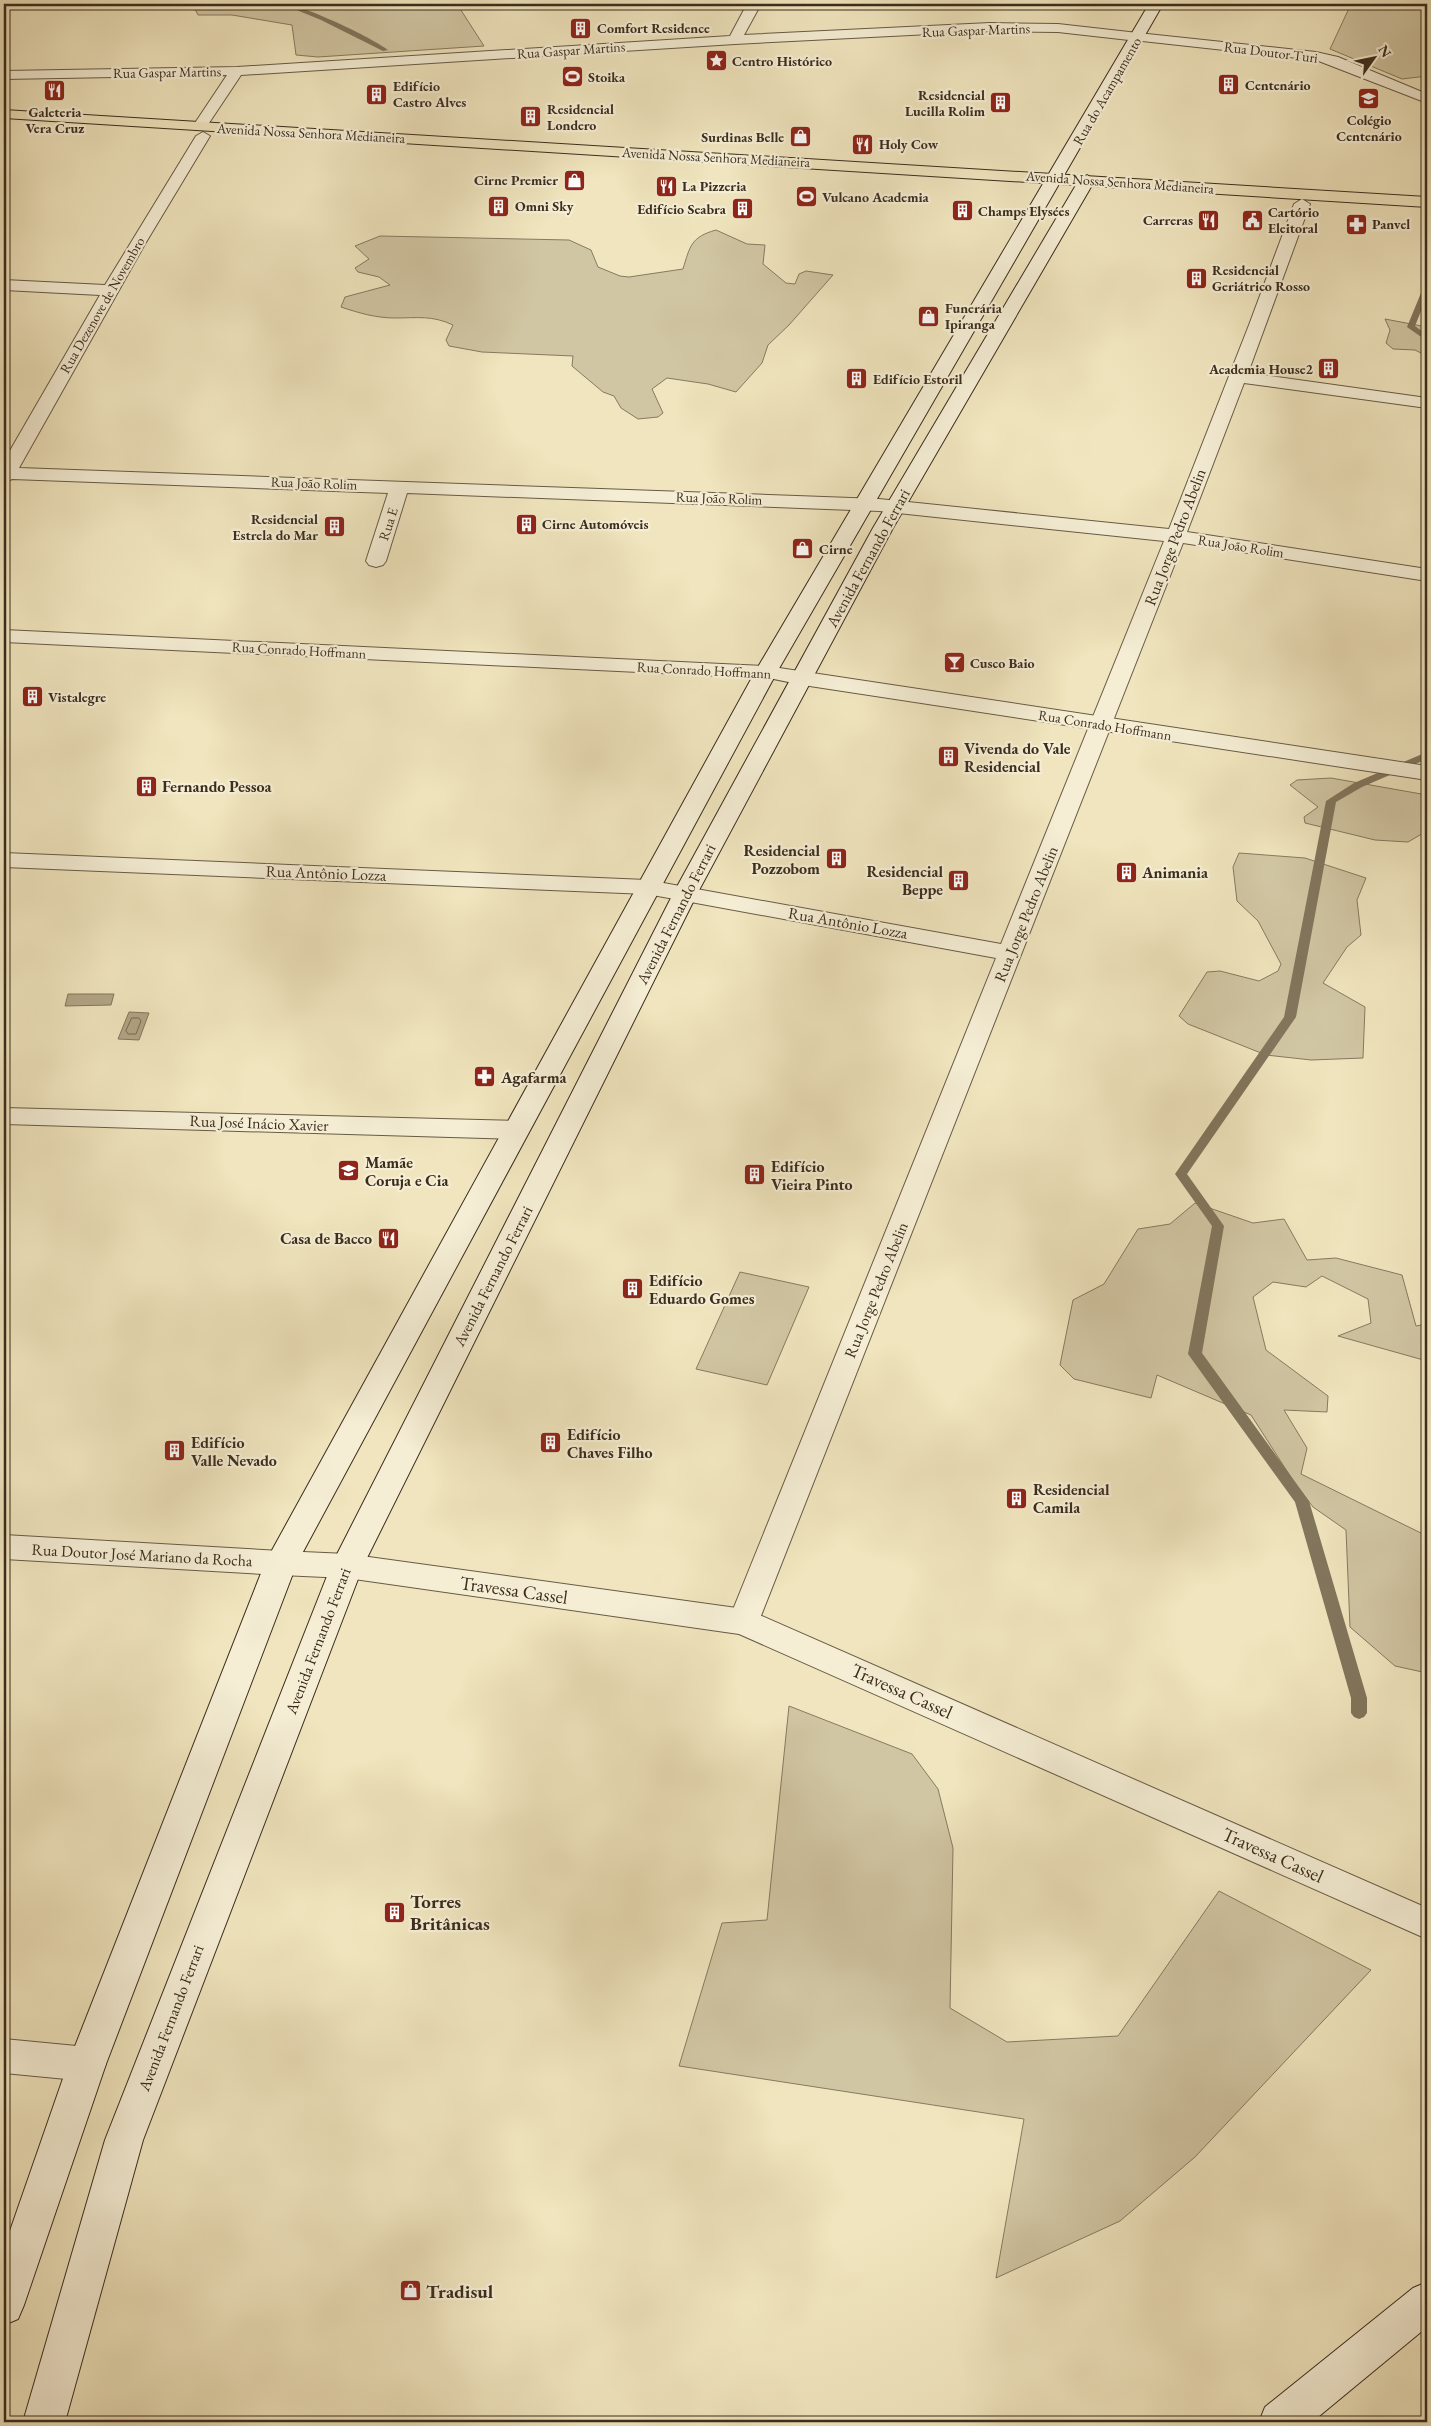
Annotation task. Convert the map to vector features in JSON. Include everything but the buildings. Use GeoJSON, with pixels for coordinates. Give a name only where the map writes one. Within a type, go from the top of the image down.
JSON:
{"type":"FeatureCollection","features":[{"type":"Feature","properties":{"kind":"main road","name":"Avenida Nossa Senhora Medianeira"},"geometry":{"type":"LineString","coordinates":[[4,114],[201,131],[1084,185],[1427,202]]}},
{"type":"Feature","properties":{"kind":"main road","name":"Avenida Nossa Senhora Medianeira"},"geometry":{"type":"LineString","coordinates":[[4,124],[201,131]]}},
{"type":"Feature","properties":{"kind":"main road","name":"Avenida Nossa Senhora Medianeira"},"geometry":{"type":"LineString","coordinates":[[1084,185],[1302,204],[1427,212]]}},
{"type":"Feature","properties":{"kind":"street"},"geometry":{"type":"LineString","coordinates":[[735,40],[754,4]]}},
{"type":"Feature","properties":{"kind":"street","name":"Rua do Acampamento"},"geometry":{"type":"LineString","coordinates":[[1053,183],[1156,4]]}},
{"type":"Feature","properties":{"kind":"street","name":"Rua Gaspar Martins"},"geometry":{"type":"LineString","coordinates":[[4,75],[237,71],[735,40],[990,28],[1058,28],[1138,37]]}},
{"type":"Feature","properties":{"kind":"street","name":"Rua Doutor Turi"},"geometry":{"type":"LineString","coordinates":[[1138,37],[1316,56],[1333,60],[1427,99]]}},
{"type":"Feature","properties":{"kind":"street","name":"Rua Dezenove de Novembro"},"geometry":{"type":"LineString","coordinates":[[5,475],[237,71]]}},
{"type":"Feature","properties":{"kind":"street","name":"Avenida Fernando Ferrari"},"geometry":{"type":"LineString","coordinates":[[4,2305],[87,2064],[281,1563],[647,887],[766,672],[1053,183]]}},
{"type":"Feature","properties":{"kind":"street","name":"Avenida Fernando Ferrari"},"geometry":{"type":"LineString","coordinates":[[44,2422],[124,2140],[347,1566],[685,894],[896,506],[1084,185]]}},
{"type":"Feature","properties":{"kind":"street","name":"Rua Jorge Pedro Abelin"},"geometry":{"type":"LineString","coordinates":[[744,1622],[1176,536],[1302,204]]}},
{"type":"Feature","properties":{"kind":"street"},"geometry":{"type":"LineString","coordinates":[[4,285],[110,290]]}},
{"type":"Feature","properties":{"kind":"street"},"geometry":{"type":"LineString","coordinates":[[1237,377],[1427,402]]}},
{"type":"Feature","properties":{"kind":"street","name":"Rua João Rolim"},"geometry":{"type":"LineString","coordinates":[[5,475],[400,486],[896,506],[1176,536],[1427,575]]}},
{"type":"Feature","properties":{"kind":"street","name":"Rua E"},"geometry":{"type":"LineString","coordinates":[[376,561],[400,486]]}},
{"type":"Feature","properties":{"kind":"street","name":"Rua Conrado Hoffmann"},"geometry":{"type":"LineString","coordinates":[[4,636],[766,672],[1427,773]]}},
{"type":"Feature","properties":{"kind":"street","name":"Rua Antônio Lozza"},"geometry":{"type":"LineString","coordinates":[[4,860],[647,887],[1010,953]]}},
{"type":"Feature","properties":{"kind":"street","name":"Rua José Inácio Xavier"},"geometry":{"type":"LineString","coordinates":[[4,1116],[515,1130]]}},
{"type":"Feature","properties":{"kind":"street","name":"Rua Doutor José Mariano da Rocha"},"geometry":{"type":"LineString","coordinates":[[4,1547],[347,1566]]}},
{"type":"Feature","properties":{"kind":"street","name":"Travessa Cassel"},"geometry":{"type":"LineString","coordinates":[[347,1566],[744,1622],[1427,1924]]}},
{"type":"Feature","properties":{"kind":"street"},"geometry":{"type":"LineString","coordinates":[[4,2056],[87,2064]]}},
{"type":"Feature","properties":{"kind":"street"},"geometry":{"type":"LineString","coordinates":[[1280,2422],[1427,2302]]}},
{"type":"Feature","properties":{"kind":"shaded area"},"geometry":{"type":"Polygon","coordinates":[[[172,4],[457,4],[484,46],[318,57],[296,55],[292,25],[232,15],[198,15],[195,9],[172,4]]]}},
{"type":"Feature","properties":{"kind":"shaded area"},"geometry":{"type":"Polygon","coordinates":[[[1351,4],[1427,7],[1427,76],[1402,79],[1330,49],[1351,4]]]}},
{"type":"Feature","properties":{"kind":"shaded area"},"geometry":{"type":"Polygon","coordinates":[[[716,230],[747,244],[765,245],[763,264],[786,283],[795,284],[799,274],[806,271],[833,275],[789,325],[768,345],[762,363],[736,392],[708,384],[667,378],[652,389],[663,413],[658,417],[638,419],[621,408],[614,396],[603,392],[572,366],[573,356],[482,352],[449,346],[446,340],[453,325],[445,322],[424,318],[381,317],[341,307],[345,297],[390,285],[379,277],[358,272],[355,268],[369,259],[355,246],[380,236],[569,240],[591,250],[598,267],[620,276],[629,277],[683,269],[690,248],[696,239],[716,230]]]}},
{"type":"Feature","properties":{"kind":"shaded area"},"geometry":{"type":"Polygon","coordinates":[[[1385,319],[1427,327],[1427,356],[1415,350],[1393,349],[1386,343],[1390,330],[1385,319]]]}},
{"type":"Feature","properties":{"kind":"shaded area"},"geometry":{"type":"Polygon","coordinates":[[[1331,778],[1427,795],[1427,831],[1408,842],[1375,840],[1305,823],[1304,817],[1318,807],[1290,785],[1297,780],[1331,778]]]}},
{"type":"Feature","properties":{"kind":"shaded area"},"geometry":{"type":"Polygon","coordinates":[[[1239,853],[1305,858],[1366,878],[1357,900],[1361,935],[1347,947],[1323,983],[1365,1007],[1363,1058],[1311,1060],[1266,1055],[1188,1024],[1179,1016],[1207,972],[1220,971],[1259,981],[1278,971],[1281,964],[1258,921],[1237,901],[1233,867],[1239,853]]]}},
{"type":"Feature","properties":{"kind":"shaded area"},"geometry":{"type":"Polygon","coordinates":[[[1195,1203],[1253,1223],[1284,1219],[1307,1260],[1336,1258],[1402,1275],[1416,1326],[1427,1324],[1427,1361],[1338,1336],[1371,1323],[1368,1299],[1322,1276],[1306,1287],[1273,1282],[1253,1297],[1266,1350],[1328,1396],[1327,1412],[1284,1410],[1307,1448],[1301,1474],[1427,1536],[1427,1673],[1395,1666],[1350,1627],[1346,1530],[1313,1507],[1294,1482],[1251,1415],[1157,1375],[1151,1398],[1074,1379],[1060,1365],[1073,1300],[1104,1284],[1138,1229],[1170,1224],[1195,1203]]]}},
{"type":"Feature","properties":{"kind":"shaded area"},"geometry":{"type":"Polygon","coordinates":[[[740,1272],[809,1287],[767,1385],[696,1369],[740,1272]]]}},
{"type":"Feature","properties":{"kind":"shaded area"},"geometry":{"type":"Polygon","coordinates":[[[789,1706],[912,1754],[938,1789],[953,1848],[950,2008],[1007,2042],[1118,2036],[1219,1891],[1371,1970],[1195,2157],[1120,2221],[996,2278],[1024,2119],[679,2066],[722,1923],[767,1920],[789,1706]]]}},
{"type":"Feature","properties":{"kind":"water"},"geometry":{"type":"Polygon","coordinates":[[[68,994],[114,994],[111,1005],[65,1006],[68,994]]]}},
{"type":"Feature","properties":{"kind":"water"},"geometry":{"type":"Polygon","coordinates":[[[129,1012],[149,1013],[139,1040],[118,1039],[129,1012]]]}},
{"type":"Feature","properties":{"kind":"waterway"},"geometry":{"type":"LineString","coordinates":[[285,4],[323,19],[385,50]]}},
{"type":"Feature","properties":{"kind":"waterway"},"geometry":{"type":"LineString","coordinates":[[1426,290],[1411,327],[1427,339]]}},
{"type":"Feature","properties":{"kind":"waterway"},"geometry":{"type":"LineString","coordinates":[[1359,1713],[1359,1698],[1302,1501],[1195,1354],[1218,1226],[1181,1174],[1290,1017],[1331,801],[1358,785],[1427,755]]}},
{"type":"Feature","properties":{"kind":"place","name":"Comfort Residence"},"geometry":{"type":"Point","coordinates":[581,28]}},
{"type":"Feature","properties":{"kind":"place","name":"Centro Histórico"},"geometry":{"type":"Point","coordinates":[716,61]}},
{"type":"Feature","properties":{"kind":"place","name":"Stoika"},"geometry":{"type":"Point","coordinates":[572,77]}},
{"type":"Feature","properties":{"kind":"place","name":"Centenário"},"geometry":{"type":"Point","coordinates":[1229,85]}},
{"type":"Feature","properties":{"kind":"place","name":"Galeteria Vera Cruz"},"geometry":{"type":"Point","coordinates":[55,90]}},
{"type":"Feature","properties":{"kind":"place","name":"Edifício Castro Alves"},"geometry":{"type":"Point","coordinates":[377,94]}},
{"type":"Feature","properties":{"kind":"place","name":"Colégio Centenário"},"geometry":{"type":"Point","coordinates":[1369,98]}},
{"type":"Feature","properties":{"kind":"place","name":"Residencial Lucilla Rolim"},"geometry":{"type":"Point","coordinates":[1001,103]}},
{"type":"Feature","properties":{"kind":"place","name":"Residencial Londero"},"geometry":{"type":"Point","coordinates":[531,117]}},
{"type":"Feature","properties":{"kind":"place","name":"Surdinas Belle"},"geometry":{"type":"Point","coordinates":[800,137]}},
{"type":"Feature","properties":{"kind":"place","name":"Holy Cow"},"geometry":{"type":"Point","coordinates":[863,144]}},
{"type":"Feature","properties":{"kind":"place","name":"Cirne Premier"},"geometry":{"type":"Point","coordinates":[574,180]}},
{"type":"Feature","properties":{"kind":"place","name":"La Pizzeria"},"geometry":{"type":"Point","coordinates":[666,186]}},
{"type":"Feature","properties":{"kind":"place","name":"Vulcano Academia"},"geometry":{"type":"Point","coordinates":[806,197]}},
{"type":"Feature","properties":{"kind":"place","name":"Omni Sky"},"geometry":{"type":"Point","coordinates":[499,206]}},
{"type":"Feature","properties":{"kind":"place","name":"Edifício Seabra"},"geometry":{"type":"Point","coordinates":[742,209]}},
{"type":"Feature","properties":{"kind":"place","name":"Champs Elysées"},"geometry":{"type":"Point","coordinates":[962,211]}},
{"type":"Feature","properties":{"kind":"place","name":"Carreras"},"geometry":{"type":"Point","coordinates":[1209,220]}},
{"type":"Feature","properties":{"kind":"place","name":"Cartório Eleitoral"},"geometry":{"type":"Point","coordinates":[1252,220]}},
{"type":"Feature","properties":{"kind":"place","name":"Panvel"},"geometry":{"type":"Point","coordinates":[1356,224]}},
{"type":"Feature","properties":{"kind":"place","name":"Residencial Geriátrico Rosso"},"geometry":{"type":"Point","coordinates":[1196,278]}},
{"type":"Feature","properties":{"kind":"place","name":"Funerária Ipiranga"},"geometry":{"type":"Point","coordinates":[929,316]}},
{"type":"Feature","properties":{"kind":"place","name":"Academia House2"},"geometry":{"type":"Point","coordinates":[1329,369]}},
{"type":"Feature","properties":{"kind":"place","name":"Edifício Estoril"},"geometry":{"type":"Point","coordinates":[857,379]}},
{"type":"Feature","properties":{"kind":"place","name":"Cirne Automóveis"},"geometry":{"type":"Point","coordinates":[526,524]}},
{"type":"Feature","properties":{"kind":"place","name":"Residencial Estrela do Mar"},"geometry":{"type":"Point","coordinates":[334,527]}},
{"type":"Feature","properties":{"kind":"place","name":"Cirne"},"geometry":{"type":"Point","coordinates":[803,549]}},
{"type":"Feature","properties":{"kind":"place","name":"Cusco Baio"},"geometry":{"type":"Point","coordinates":[954,663]}},
{"type":"Feature","properties":{"kind":"place","name":"Vistalegre"},"geometry":{"type":"Point","coordinates":[32,697]}},
{"type":"Feature","properties":{"kind":"place","name":"Vivenda do Vale Residencial"},"geometry":{"type":"Point","coordinates":[948,757]}},
{"type":"Feature","properties":{"kind":"place","name":"Fernando Pessoa"},"geometry":{"type":"Point","coordinates":[146,786]}},
{"type":"Feature","properties":{"kind":"place","name":"Residencial Pozzobom"},"geometry":{"type":"Point","coordinates":[836,859]}},
{"type":"Feature","properties":{"kind":"place","name":"Animania"},"geometry":{"type":"Point","coordinates":[1126,872]}},
{"type":"Feature","properties":{"kind":"place","name":"Residencial Beppe"},"geometry":{"type":"Point","coordinates":[959,880]}},
{"type":"Feature","properties":{"kind":"place","name":"Agafarma"},"geometry":{"type":"Point","coordinates":[485,1077]}},
{"type":"Feature","properties":{"kind":"place","name":"Mamãe Coruja e Cia"},"geometry":{"type":"Point","coordinates":[349,1171]}},
{"type":"Feature","properties":{"kind":"place","name":"Edifício Vieira Pinto"},"geometry":{"type":"Point","coordinates":[755,1175]}},
{"type":"Feature","properties":{"kind":"place","name":"Casa de Bacco"},"geometry":{"type":"Point","coordinates":[388,1238]}},
{"type":"Feature","properties":{"kind":"place","name":"Edifício Eduardo Gomes"},"geometry":{"type":"Point","coordinates":[633,1289]}},
{"type":"Feature","properties":{"kind":"place","name":"Edifício Chaves Filho"},"geometry":{"type":"Point","coordinates":[551,1443]}},
{"type":"Feature","properties":{"kind":"place","name":"Edifício Valle Nevado"},"geometry":{"type":"Point","coordinates":[175,1451]}},
{"type":"Feature","properties":{"kind":"place","name":"Residencial Camila"},"geometry":{"type":"Point","coordinates":[1017,1498]}},
{"type":"Feature","properties":{"kind":"place","name":"Torres Britânicas"},"geometry":{"type":"Point","coordinates":[394,1912]}},
{"type":"Feature","properties":{"kind":"place","name":"Tradisul"},"geometry":{"type":"Point","coordinates":[410,2291]}}]}
